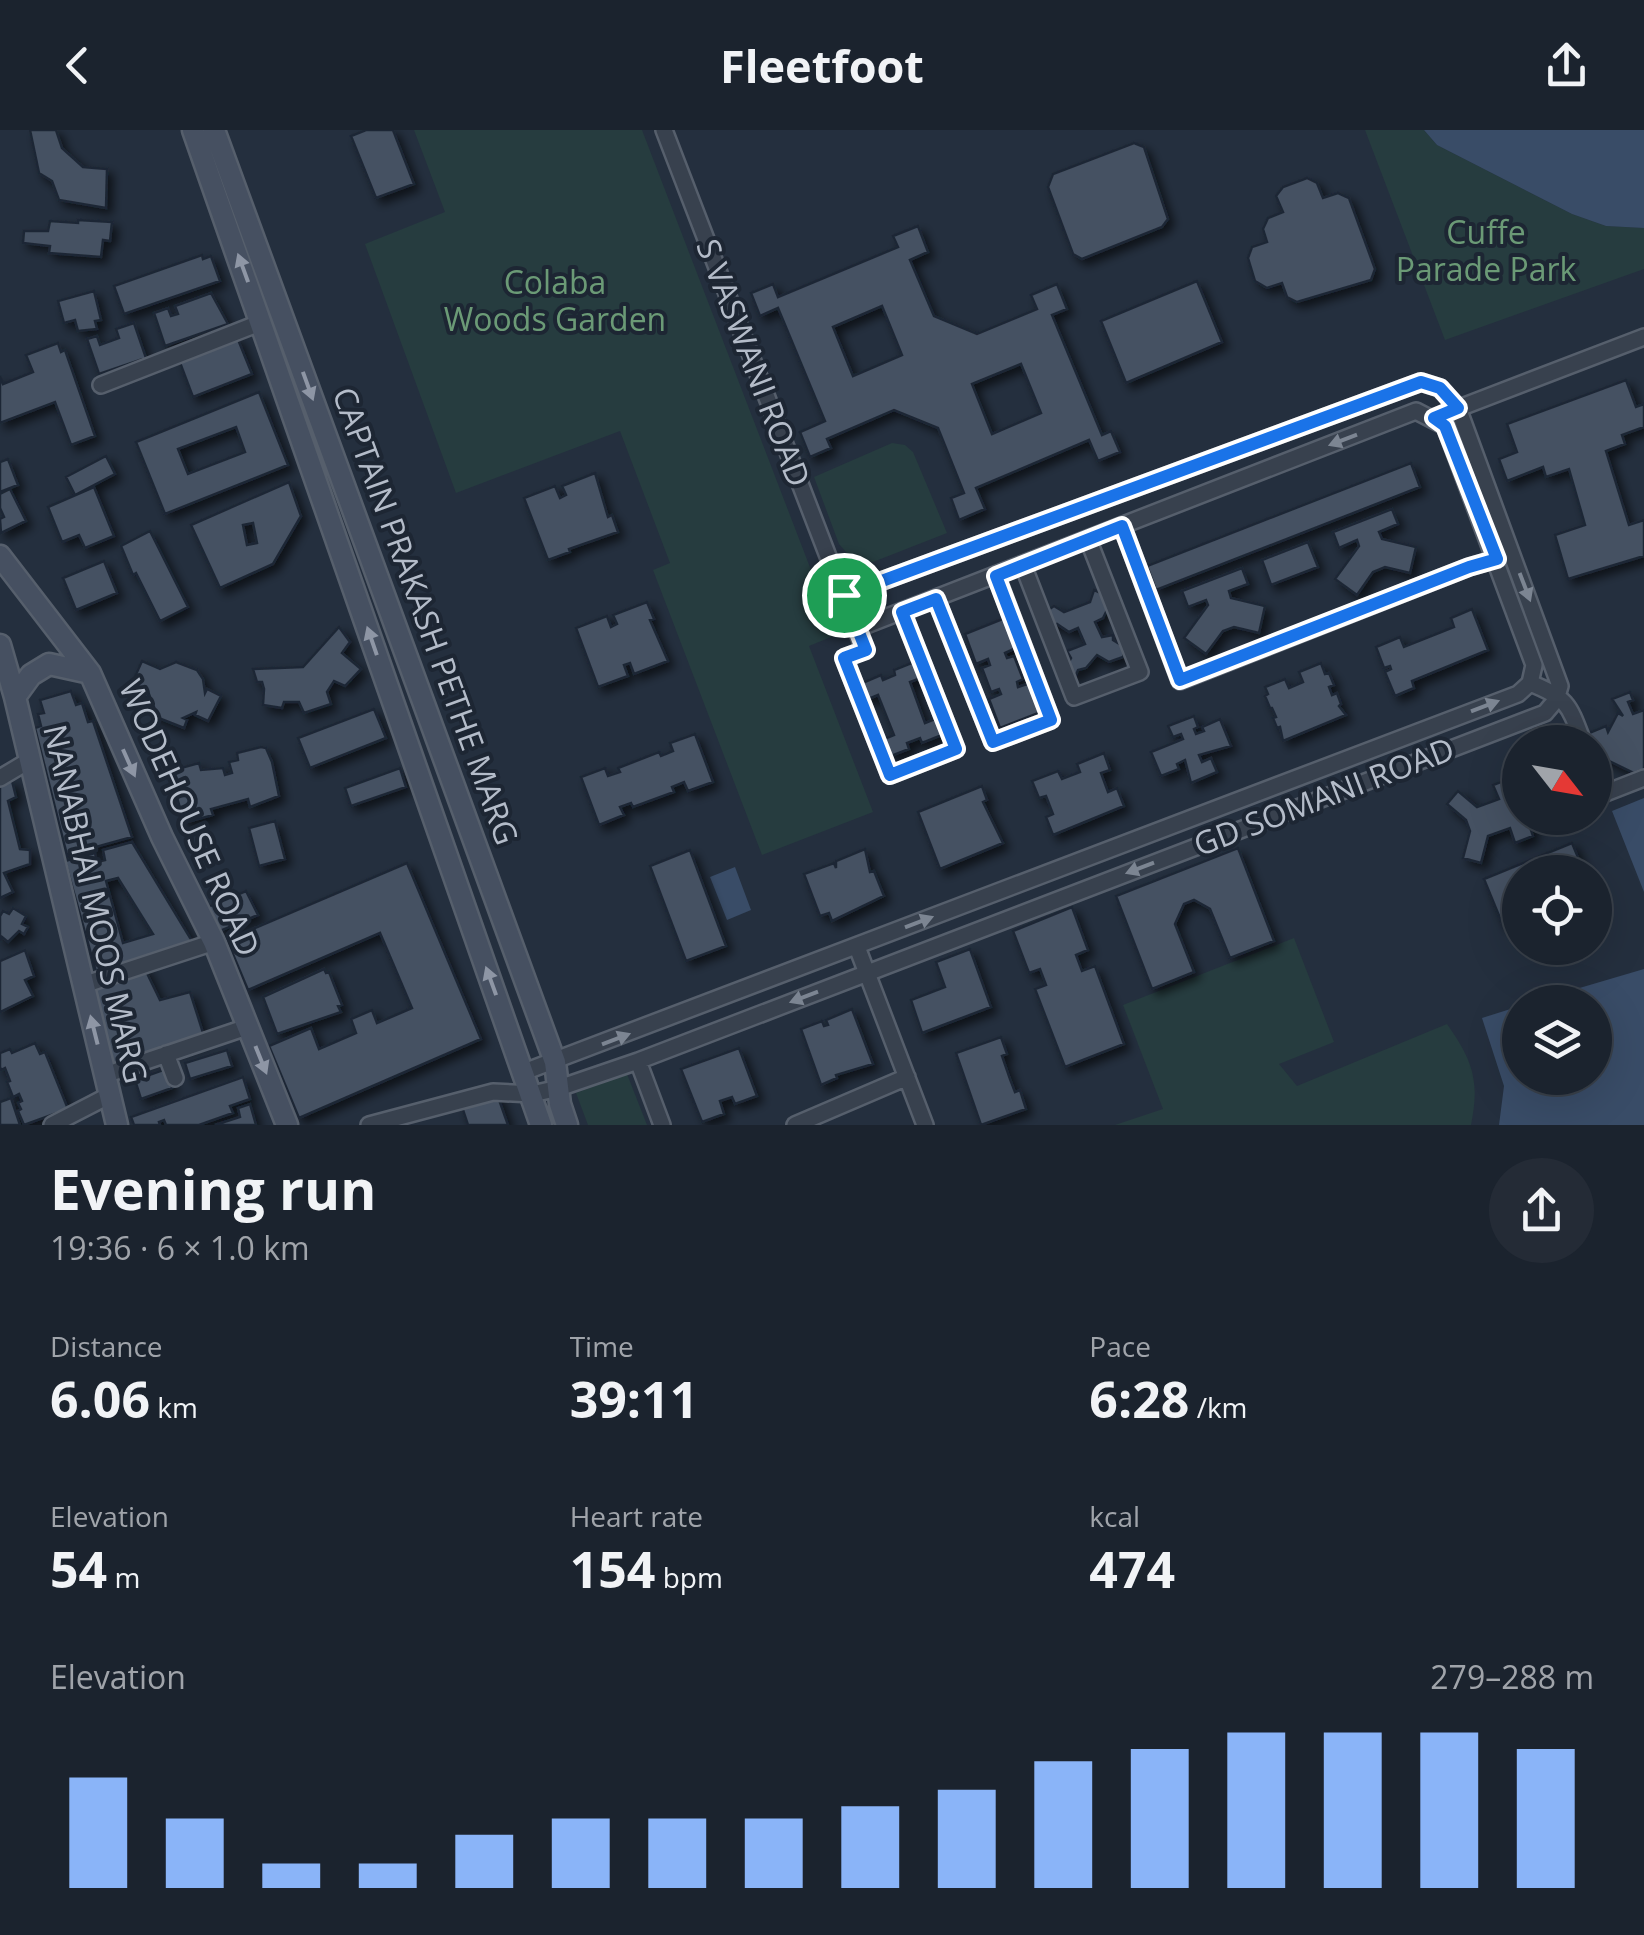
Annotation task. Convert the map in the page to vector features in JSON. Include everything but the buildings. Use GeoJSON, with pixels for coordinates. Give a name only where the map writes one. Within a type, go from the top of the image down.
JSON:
{"type":"FeatureCollection","features":[{"type":"Feature","properties":{"kind":"main road","name":"CAPTAIN PRAKASH PETHE MARG"},"geometry":{"type":"LineString","coordinates":[[193,130],[541,1125]]}},
{"type":"Feature","properties":{"kind":"main road","name":"CAPTAIN PRAKASH PETHE MARG"},"geometry":{"type":"LineString","coordinates":[[214,130],[555,1062],[567,1125]]}},
{"type":"Feature","properties":{"kind":"main road","name":"WODEHOUSE ROAD"},"geometry":{"type":"LineString","coordinates":[[0,556],[90,673],[162,837],[214,942],[286,1125]]}},
{"type":"Feature","properties":{"kind":"main road","name":"NANABHAI MOOS MARG"},"geometry":{"type":"LineString","coordinates":[[0,645],[8,701],[30,760],[117,1125]]}},
{"type":"Feature","properties":{"kind":"main road"},"geometry":{"type":"LineString","coordinates":[[386,682],[407,654]]}},
{"type":"Feature","properties":{"kind":"main road"},"geometry":{"type":"LineString","coordinates":[[8,701],[31,675],[49,664],[90,673]]}},
{"type":"Feature","properties":{"kind":"street","name":"S VASWANI ROAD"},"geometry":{"type":"LineString","coordinates":[[664,130],[856,629]]}},
{"type":"Feature","properties":{"kind":"street"},"geometry":{"type":"LineString","coordinates":[[102,385],[262,322]]}},
{"type":"Feature","properties":{"kind":"street"},"geometry":{"type":"LineString","coordinates":[[1434,418],[1644,337]]}},
{"type":"Feature","properties":{"kind":"street"},"geometry":{"type":"LineString","coordinates":[[844,595],[1421,382],[1440,388],[1458,408],[1558,674],[1558,694]]}},
{"type":"Feature","properties":{"kind":"street"},"geometry":{"type":"LineString","coordinates":[[902,612],[956,749],[890,775],[844,658],[866,650],[856,629],[1416,411],[1445,426],[1534,665],[1530,684],[1558,694],[1568,704],[1576,725]]}},
{"type":"Feature","properties":{"kind":"street"},"geometry":{"type":"LineString","coordinates":[[1122,526],[1180,680],[1497,559]]}},
{"type":"Feature","properties":{"kind":"street"},"geometry":{"type":"LineString","coordinates":[[1023,565],[1074,697],[1140,672],[1088,540]]}},
{"type":"Feature","properties":{"kind":"street"},"geometry":{"type":"LineString","coordinates":[[936,599],[993,742],[1051,720],[996,576]]}},
{"type":"Feature","properties":{"kind":"street","name":"GD SOMANI ROAD"},"geometry":{"type":"LineString","coordinates":[[524,1072],[1518,694],[1530,684]]}},
{"type":"Feature","properties":{"kind":"street","name":"GD SOMANI ROAD"},"geometry":{"type":"LineString","coordinates":[[369,1125],[493,1092],[532,1094],[559,1088],[638,1061],[1305,809],[1545,713],[1558,694]]}},
{"type":"Feature","properties":{"kind":"street"},"geometry":{"type":"LineString","coordinates":[[0,778],[30,760]]}},
{"type":"Feature","properties":{"kind":"street"},"geometry":{"type":"LineString","coordinates":[[1612,790],[1644,778]]}},
{"type":"Feature","properties":{"kind":"street"},"geometry":{"type":"LineString","coordinates":[[82,985],[214,942]]}},
{"type":"Feature","properties":{"kind":"street"},"geometry":{"type":"LineString","coordinates":[[856,947],[925,1125]]}},
{"type":"Feature","properties":{"kind":"street"},"geometry":{"type":"LineString","coordinates":[[52,1125],[107,1085],[166,1054],[247,1026]]}},
{"type":"Feature","properties":{"kind":"street"},"geometry":{"type":"LineString","coordinates":[[166,1054],[175,1078]]}},
{"type":"Feature","properties":{"kind":"street"},"geometry":{"type":"LineString","coordinates":[[638,1061],[662,1125]]}},
{"type":"Feature","properties":{"kind":"street"},"geometry":{"type":"LineString","coordinates":[[795,1125],[907,1077]]}},
{"type":"Feature","properties":{"kind":"green space","name":"Colaba Woods Garden"},"geometry":{"type":"Polygon","coordinates":[[[414,130],[642,130],[836,635],[809,646],[873,812],[762,855],[653,570],[670,563],[620,431],[456,493],[365,244],[445,212],[414,130]]]}},
{"type":"Feature","properties":{"kind":"green space","name":"Cuffe Parade Park"},"geometry":{"type":"Polygon","coordinates":[[[1365,130],[1424,130],[1437,145],[1572,214],[1606,226],[1644,228],[1644,269],[1445,340],[1365,130]]]}},
{"type":"Feature","properties":{"kind":"green space"},"geometry":{"type":"Polygon","coordinates":[[[892,443],[905,445],[913,452],[947,533],[873,562],[852,559],[839,544],[814,477],[892,443]]]}},
{"type":"Feature","properties":{"kind":"green space"},"geometry":{"type":"Polygon","coordinates":[[[1294,938],[1334,1042],[1279,1064],[1297,1086],[1447,1024],[1472,1072],[1475,1096],[1471,1125],[1115,1125],[1163,1109],[1123,1005],[1294,938]]]}},
{"type":"Feature","properties":{"kind":"green space"},"geometry":{"type":"Polygon","coordinates":[[[627,1074],[647,1125],[588,1125],[576,1093],[627,1074]]]}},
{"type":"Feature","properties":{"kind":"water"},"geometry":{"type":"Polygon","coordinates":[[[1424,130],[1644,130],[1644,228],[1606,226],[1572,214],[1437,145],[1424,130]]]}},
{"type":"Feature","properties":{"kind":"water"},"geometry":{"type":"Polygon","coordinates":[[[1644,798],[1644,892],[1612,811],[1644,798]]]}},
{"type":"Feature","properties":{"kind":"water"},"geometry":{"type":"Polygon","coordinates":[[[735,867],[751,910],[727,920],[710,877],[735,867]]]}},
{"type":"Feature","properties":{"kind":"water"},"geometry":{"type":"Polygon","coordinates":[[[1644,969],[1644,1125],[1499,1125],[1503,1095],[1612,1095],[1612,985],[1590,985],[1644,969]]]}},
{"type":"Feature","properties":{"kind":"water"},"geometry":{"type":"Polygon","coordinates":[[[1502,1012],[1502,1080],[1482,1018],[1502,1012]]]}},
{"type":"Feature","properties":{"kind":"route"},"geometry":{"type":"LineString","coordinates":[[1421,382],[1440,388],[1458,408],[1434,418],[1445,426],[1497,559],[1180,680],[1122,526],[996,576],[1051,720],[993,742],[936,599],[902,612],[956,749],[890,775],[844,658],[866,650],[844,595],[1421,382]]}}]}
